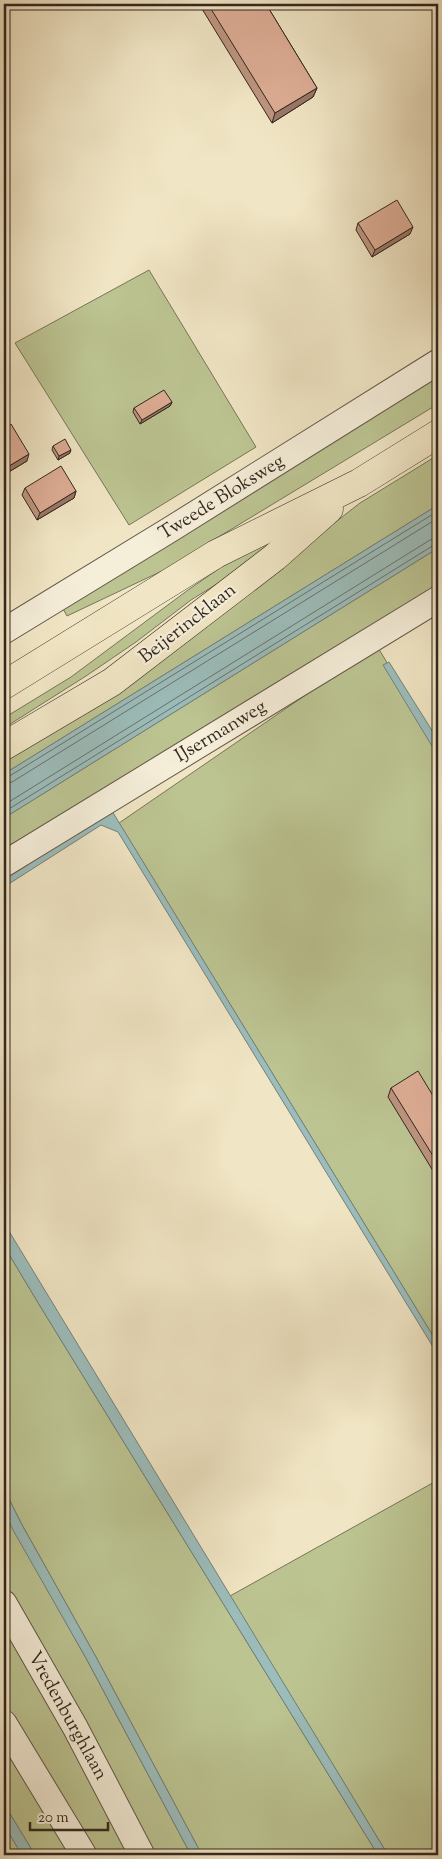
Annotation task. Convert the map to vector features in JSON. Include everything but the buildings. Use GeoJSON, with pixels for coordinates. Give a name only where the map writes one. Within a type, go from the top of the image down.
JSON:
{"type":"FeatureCollection","features":[{"type":"Feature","properties":{"kind":"main road","name":"Beijerincklaan"},"geometry":{"type":"LineString","coordinates":[[4,685],[216,554],[359,482],[438,434]]}},
{"type":"Feature","properties":{"kind":"main road","name":"Beijerincklaan"},"geometry":{"type":"LineString","coordinates":[[4,746],[112,682],[275,557],[359,482]]}},
{"type":"Feature","properties":{"kind":"street","name":"Tweede Bloksweg"},"geometry":{"type":"LineString","coordinates":[[4,631],[180,524],[438,362]]}},
{"type":"Feature","properties":{"kind":"street","name":"IJsermanweg"},"geometry":{"type":"LineString","coordinates":[[4,864],[438,599]]}},
{"type":"Feature","properties":{"kind":"street","name":"Vredenburghlaan"},"geometry":{"type":"LineString","coordinates":[[4,1603],[75,1727],[142,1855]]}},
{"type":"Feature","properties":{"kind":"street"},"geometry":{"type":"LineString","coordinates":[[4,1723],[84,1855]]}},
{"type":"Feature","properties":{"kind":"green space"},"geometry":{"type":"Polygon","coordinates":[[[149,270],[256,447],[129,525],[15,343],[149,270]]]}},
{"type":"Feature","properties":{"kind":"green space"},"geometry":{"type":"Polygon","coordinates":[[[438,377],[438,404],[164,570],[67,616],[62,607],[438,377]]]}},
{"type":"Feature","properties":{"kind":"green space"},"geometry":{"type":"Polygon","coordinates":[[[438,455],[438,505],[4,774],[4,761],[72,719],[211,619],[360,503],[438,455]]]}},
{"type":"Feature","properties":{"kind":"green space"},"geometry":{"type":"Polygon","coordinates":[[[287,522],[275,548],[191,600],[136,642],[4,728],[4,718],[71,677],[188,590],[287,522]]]}},
{"type":"Feature","properties":{"kind":"green space"},"geometry":{"type":"Polygon","coordinates":[[[438,548],[438,585],[4,851],[4,818],[438,548]]]}},
{"type":"Feature","properties":{"kind":"green space"},"geometry":{"type":"Polygon","coordinates":[[[377,646],[438,747],[438,1344],[119,823],[377,646]]]}},
{"type":"Feature","properties":{"kind":"green space"},"geometry":{"type":"Polygon","coordinates":[[[4,1246],[378,1855],[202,1855],[4,1489],[4,1246]]]}},
{"type":"Feature","properties":{"kind":"green space"},"geometry":{"type":"Polygon","coordinates":[[[438,1480],[438,1855],[388,1855],[230,1596],[438,1480]]]}},
{"type":"Feature","properties":{"kind":"green space"},"geometry":{"type":"Polygon","coordinates":[[[4,1511],[87,1660],[191,1855],[149,1855],[80,1722],[4,1587],[4,1511]]]}},
{"type":"Feature","properties":{"kind":"green space"},"geometry":{"type":"Polygon","coordinates":[[[4,1617],[134,1855],[92,1855],[4,1708],[4,1617]]]}},
{"type":"Feature","properties":{"kind":"green space"},"geometry":{"type":"Polygon","coordinates":[[[4,1737],[75,1855],[35,1855],[4,1804],[4,1737]]]}},
{"type":"Feature","properties":{"kind":"green space"},"geometry":{"type":"Polygon","coordinates":[[[4,1825],[22,1855],[4,1855],[4,1825]]]}},
{"type":"Feature","properties":{"kind":"water"},"geometry":{"type":"Polygon","coordinates":[[[438,505],[438,548],[4,818],[4,774],[438,505]]]}},
{"type":"Feature","properties":{"kind":"water"},"geometry":{"type":"Polygon","coordinates":[[[389,662],[438,740],[438,756],[383,665],[389,662]]]}},
{"type":"Feature","properties":{"kind":"water"},"geometry":{"type":"Polygon","coordinates":[[[112,811],[438,1344],[438,1355],[118,832],[101,825],[4,887],[4,880],[112,811]]]}},
{"type":"Feature","properties":{"kind":"water"},"geometry":{"type":"Polygon","coordinates":[[[4,1223],[388,1855],[378,1855],[40,1306],[4,1246],[4,1223]]]}},
{"type":"Feature","properties":{"kind":"water"},"geometry":{"type":"Polygon","coordinates":[[[4,1489],[202,1855],[191,1855],[87,1660],[13,1530],[4,1511],[4,1489]]]}},
{"type":"Feature","properties":{"kind":"water"},"geometry":{"type":"Polygon","coordinates":[[[4,1804],[35,1855],[22,1855],[4,1825],[4,1804]]]}}]}
